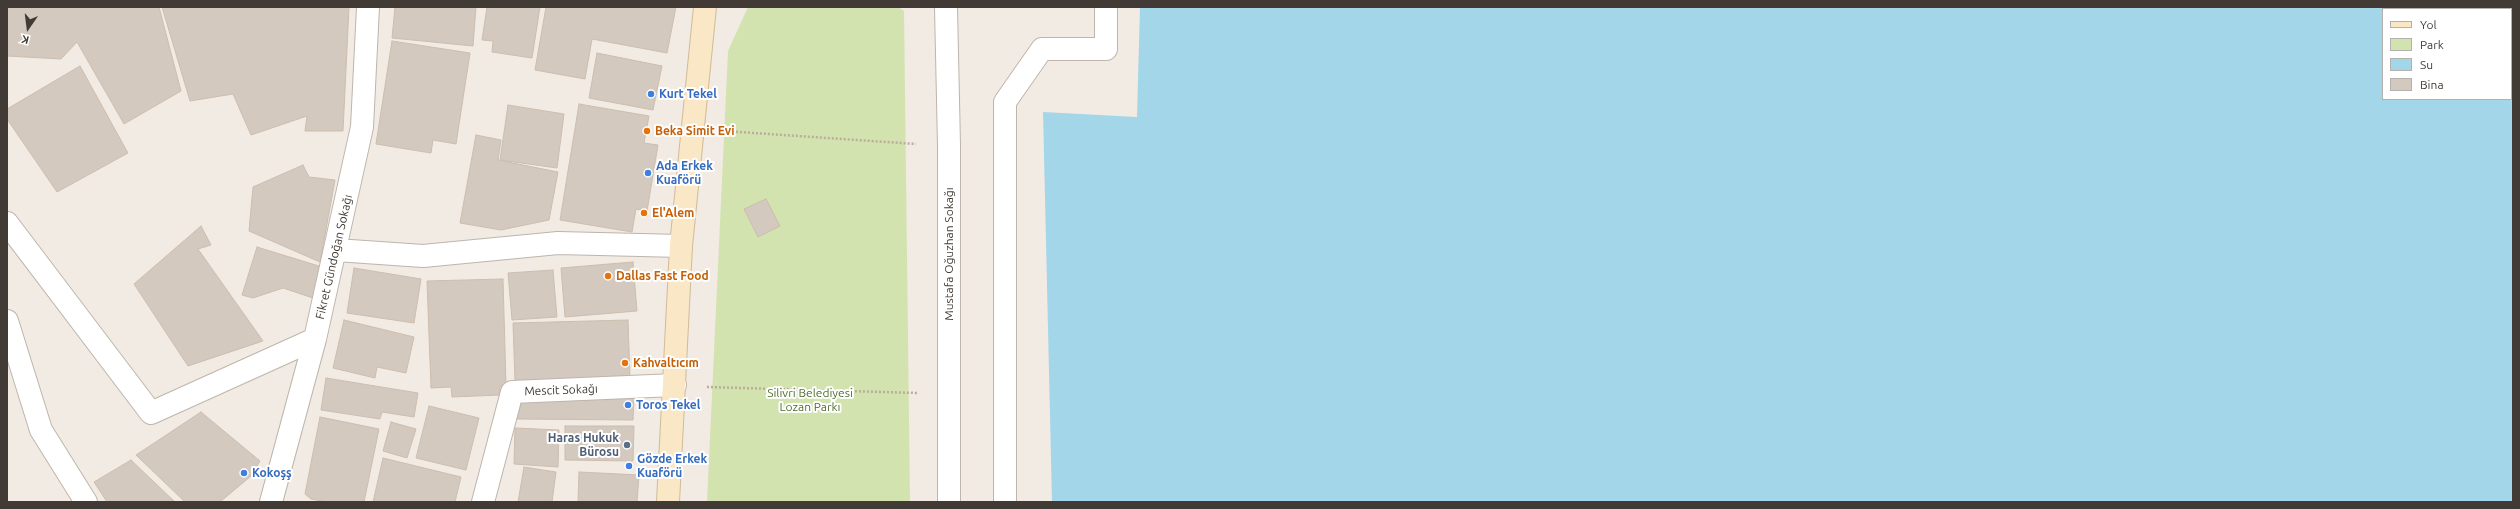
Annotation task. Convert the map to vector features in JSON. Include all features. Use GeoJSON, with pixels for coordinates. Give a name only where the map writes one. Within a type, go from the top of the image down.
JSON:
{"type":"FeatureCollection","features":[{"type":"Feature","properties":{"kind":"street","name":"Fikret Gündoğan Sokağı"},"geometry":{"type":"LineString","coordinates":[[271,502],[315,339],[336,250],[362,127],[368,7]]}},
{"type":"Feature","properties":{"kind":"street"},"geometry":{"type":"LineString","coordinates":[[668,502],[681,246],[705,7]]}},
{"type":"Feature","properties":{"kind":"street","name":"Mustafa Oğuzhan Sokağı"},"geometry":{"type":"LineString","coordinates":[[946,7],[949,146],[949,502]]}},
{"type":"Feature","properties":{"kind":"street"},"geometry":{"type":"LineString","coordinates":[[1005,502],[1005,102],[1042,49],[1106,49],[1106,7]]}},
{"type":"Feature","properties":{"kind":"street"},"geometry":{"type":"LineString","coordinates":[[7,223],[151,413],[315,339]]}},
{"type":"Feature","properties":{"kind":"street"},"geometry":{"type":"LineString","coordinates":[[336,250],[423,256],[558,243],[681,246]]}},
{"type":"Feature","properties":{"kind":"street"},"geometry":{"type":"LineString","coordinates":[[7,321],[41,430],[86,502]]}},
{"type":"Feature","properties":{"kind":"street","name":"Mescit Sokağı"},"geometry":{"type":"LineString","coordinates":[[483,502],[512,392],[674,385]]}},
{"type":"Feature","properties":{"kind":"path"},"geometry":{"type":"LineString","coordinates":[[692,130],[949,146]]}},
{"type":"Feature","properties":{"kind":"path"},"geometry":{"type":"LineString","coordinates":[[674,385],[949,394]]}},
{"type":"Feature","properties":{"kind":"green space","name":"Silivri Belediyesi Lozan Parkı"},"geometry":{"type":"Polygon","coordinates":[[[748,7],[898,7],[904,11],[910,502],[707,502],[728,51],[748,7]]]}},
{"type":"Feature","properties":{"kind":"water"},"geometry":{"type":"Polygon","coordinates":[[[1140,7],[2513,7],[2513,502],[1052,502],[1043,112],[1137,117],[1140,7]]]}},
{"type":"Feature","properties":{"kind":"building"},"geometry":{"type":"Polygon","coordinates":[[[7,7],[159,7],[181,91],[124,124],[77,42],[61,59],[7,56],[7,7]]]}},
{"type":"Feature","properties":{"kind":"building"},"geometry":{"type":"Polygon","coordinates":[[[162,7],[349,7],[343,131],[305,131],[307,116],[251,135],[233,94],[190,101],[162,7]]]}},
{"type":"Feature","properties":{"kind":"building"},"geometry":{"type":"Polygon","coordinates":[[[395,7],[476,7],[473,46],[392,38],[395,7]]]}},
{"type":"Feature","properties":{"kind":"building"},"geometry":{"type":"Polygon","coordinates":[[[487,7],[540,7],[532,58],[492,52],[493,41],[482,40],[487,7]]]}},
{"type":"Feature","properties":{"kind":"building"},"geometry":{"type":"Polygon","coordinates":[[[546,7],[676,7],[667,53],[592,39],[585,79],[535,70],[546,7]]]}},
{"type":"Feature","properties":{"kind":"building"},"geometry":{"type":"Polygon","coordinates":[[[392,41],[470,53],[456,144],[433,140],[431,153],[376,144],[392,41]]]}},
{"type":"Feature","properties":{"kind":"building"},"geometry":{"type":"Polygon","coordinates":[[[597,53],[662,66],[653,110],[589,98],[597,53]]]}},
{"type":"Feature","properties":{"kind":"building"},"geometry":{"type":"Polygon","coordinates":[[[80,66],[128,153],[57,192],[7,119],[7,109],[80,66]]]}},
{"type":"Feature","properties":{"kind":"building"},"geometry":{"type":"Polygon","coordinates":[[[579,104],[649,116],[644,143],[658,145],[647,211],[636,209],[632,232],[560,220],[579,104]]]}},
{"type":"Feature","properties":{"kind":"building"},"geometry":{"type":"Polygon","coordinates":[[[508,105],[564,114],[557,168],[500,160],[508,105]]]}},
{"type":"Feature","properties":{"kind":"building"},"geometry":{"type":"Polygon","coordinates":[[[476,135],[501,140],[498,160],[558,172],[549,220],[501,230],[460,223],[476,135]]]}},
{"type":"Feature","properties":{"kind":"building"},"geometry":{"type":"Polygon","coordinates":[[[303,165],[309,177],[335,180],[320,262],[249,231],[253,187],[303,165]]]}},
{"type":"Feature","properties":{"kind":"building"},"geometry":{"type":"Polygon","coordinates":[[[766,199],[780,226],[758,237],[744,209],[766,199]]]}},
{"type":"Feature","properties":{"kind":"building"},"geometry":{"type":"Polygon","coordinates":[[[201,226],[211,245],[198,249],[263,341],[188,366],[134,284],[201,226]]]}},
{"type":"Feature","properties":{"kind":"building"},"geometry":{"type":"Polygon","coordinates":[[[257,247],[322,267],[313,298],[283,288],[253,298],[242,295],[257,247]]]}},
{"type":"Feature","properties":{"kind":"building"},"geometry":{"type":"Polygon","coordinates":[[[633,262],[637,311],[565,317],[561,268],[633,262]]]}},
{"type":"Feature","properties":{"kind":"building"},"geometry":{"type":"Polygon","coordinates":[[[354,268],[421,279],[414,323],[347,313],[354,268]]]}},
{"type":"Feature","properties":{"kind":"building"},"geometry":{"type":"Polygon","coordinates":[[[553,270],[557,317],[512,320],[508,273],[553,270]]]}},
{"type":"Feature","properties":{"kind":"building"},"geometry":{"type":"Polygon","coordinates":[[[503,279],[506,386],[500,386],[500,395],[452,397],[451,387],[431,388],[427,281],[503,279]]]}},
{"type":"Feature","properties":{"kind":"building"},"geometry":{"type":"Polygon","coordinates":[[[344,320],[414,337],[406,373],[377,367],[375,378],[333,368],[344,320]]]}},
{"type":"Feature","properties":{"kind":"building"},"geometry":{"type":"Polygon","coordinates":[[[628,320],[630,378],[515,381],[513,323],[628,320]]]}},
{"type":"Feature","properties":{"kind":"building"},"geometry":{"type":"Polygon","coordinates":[[[326,378],[418,393],[414,417],[382,412],[380,419],[321,410],[326,378]]]}},
{"type":"Feature","properties":{"kind":"building"},"geometry":{"type":"Polygon","coordinates":[[[634,398],[633,420],[516,419],[522,402],[634,398]]]}},
{"type":"Feature","properties":{"kind":"building"},"geometry":{"type":"Polygon","coordinates":[[[429,406],[479,418],[466,470],[416,458],[429,406]]]}},
{"type":"Feature","properties":{"kind":"building"},"geometry":{"type":"Polygon","coordinates":[[[201,412],[260,461],[251,476],[220,502],[185,502],[136,455],[201,412]]]}},
{"type":"Feature","properties":{"kind":"building"},"geometry":{"type":"Polygon","coordinates":[[[320,417],[379,429],[364,502],[327,502],[311,499],[305,494],[320,417]]]}},
{"type":"Feature","properties":{"kind":"building"},"geometry":{"type":"Polygon","coordinates":[[[391,422],[416,429],[407,458],[383,451],[391,422]]]}},
{"type":"Feature","properties":{"kind":"building"},"geometry":{"type":"Polygon","coordinates":[[[565,426],[634,426],[633,461],[565,460],[565,426]]]}},
{"type":"Feature","properties":{"kind":"building"},"geometry":{"type":"Polygon","coordinates":[[[515,428],[559,430],[558,467],[514,464],[515,428]]]}},
{"type":"Feature","properties":{"kind":"building"},"geometry":{"type":"Polygon","coordinates":[[[383,458],[461,477],[455,502],[373,502],[383,458]]]}},
{"type":"Feature","properties":{"kind":"building"},"geometry":{"type":"Polygon","coordinates":[[[131,460],[175,502],[107,502],[94,482],[131,460]]]}},
{"type":"Feature","properties":{"kind":"building"},"geometry":{"type":"Polygon","coordinates":[[[524,467],[556,472],[552,502],[518,502],[524,467]]]}},
{"type":"Feature","properties":{"kind":"building"},"geometry":{"type":"Polygon","coordinates":[[[579,472],[639,475],[637,502],[578,502],[579,472]]]}},
{"type":"Feature","properties":{"kind":"place","name":"Kurt Tekel"},"geometry":{"type":"Point","coordinates":[651,94]}},
{"type":"Feature","properties":{"kind":"place","name":"Beka Simit Evi"},"geometry":{"type":"Point","coordinates":[647,131]}},
{"type":"Feature","properties":{"kind":"place","name":"Ada Erkek Kuaförü"},"geometry":{"type":"Point","coordinates":[648,173]}},
{"type":"Feature","properties":{"kind":"place","name":"El'Alem"},"geometry":{"type":"Point","coordinates":[644,213]}},
{"type":"Feature","properties":{"kind":"place","name":"Dallas Fast Food"},"geometry":{"type":"Point","coordinates":[608,276]}},
{"type":"Feature","properties":{"kind":"place","name":"Kahvaltıcım"},"geometry":{"type":"Point","coordinates":[625,363]}},
{"type":"Feature","properties":{"kind":"place","name":"Toros Tekel"},"geometry":{"type":"Point","coordinates":[628,405]}},
{"type":"Feature","properties":{"kind":"place","name":"Haras Hukuk Bürosu"},"geometry":{"type":"Point","coordinates":[627,445]}},
{"type":"Feature","properties":{"kind":"place","name":"Gözde Erkek Kuaförü"},"geometry":{"type":"Point","coordinates":[629,466]}},
{"type":"Feature","properties":{"kind":"place","name":"Kokoşş"},"geometry":{"type":"Point","coordinates":[244,473]}}]}
